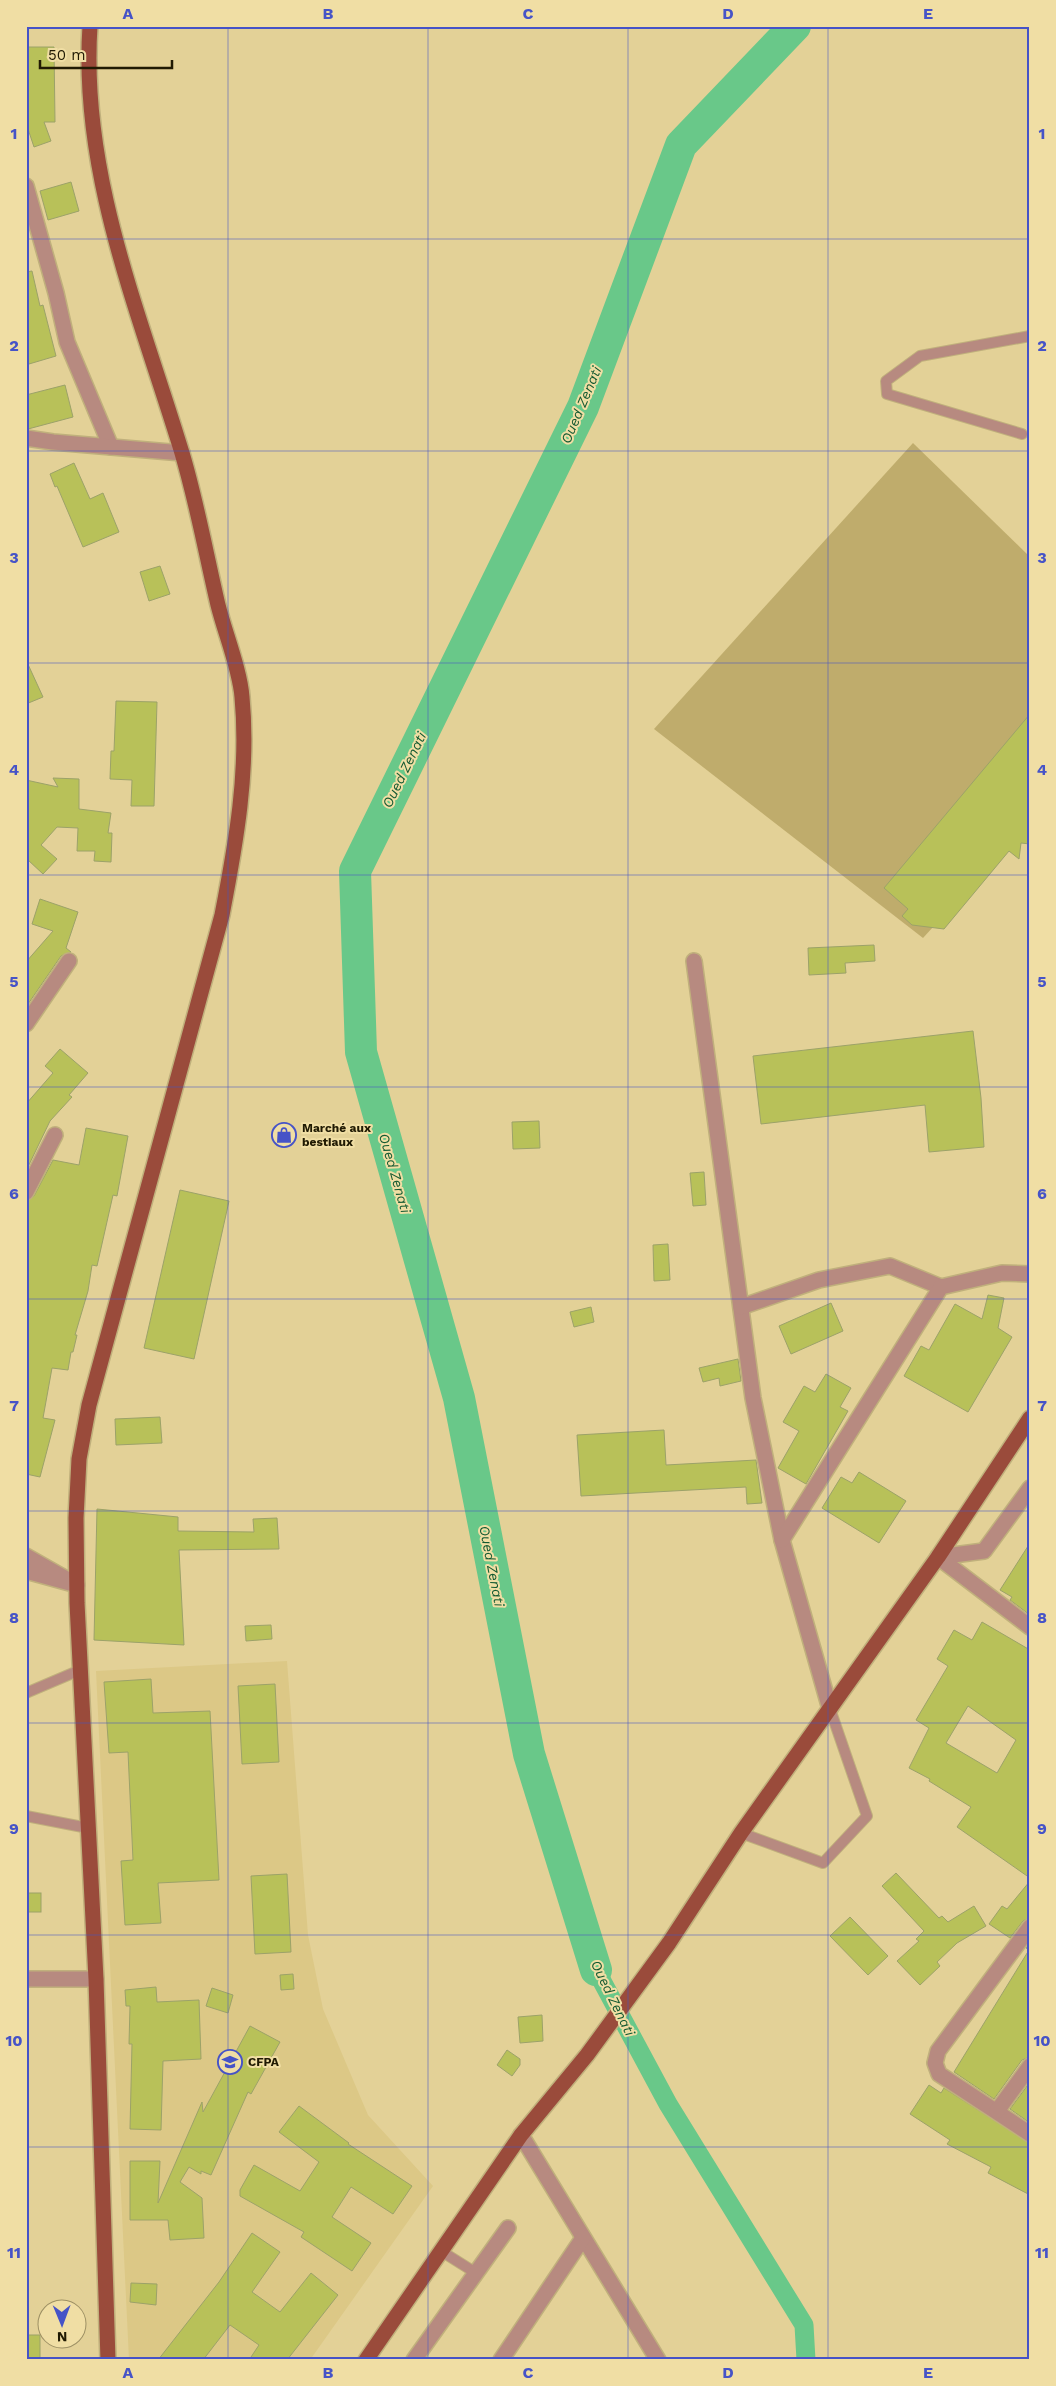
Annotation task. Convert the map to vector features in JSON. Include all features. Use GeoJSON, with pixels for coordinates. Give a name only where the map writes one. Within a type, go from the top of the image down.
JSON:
{"type":"FeatureCollection","features":[{"type":"Feature","properties":{"kind":"main road"},"geometry":{"type":"LineString","coordinates":[[90,26],[91,114],[101,179],[113,231],[182,453],[221,618],[242,695],[245,762],[237,835],[222,915],[89,1404],[79,1459],[76,1518],[76,1585],[96,1979],[108,2360]]}},
{"type":"Feature","properties":{"kind":"main road"},"geometry":{"type":"LineString","coordinates":[[366,2360],[521,2135],[588,2055],[669,1942],[742,1833],[938,1557],[1030,1418]]}},
{"type":"Feature","properties":{"kind":"street"},"geometry":{"type":"LineString","coordinates":[[26,186],[56,294],[67,342],[111,447]]}},
{"type":"Feature","properties":{"kind":"street"},"geometry":{"type":"LineString","coordinates":[[26,438],[182,453]]}},
{"type":"Feature","properties":{"kind":"street"},"geometry":{"type":"LineString","coordinates":[[26,1024],[69,961]]}},
{"type":"Feature","properties":{"kind":"street"},"geometry":{"type":"LineString","coordinates":[[694,961],[753,1398],[782,1540],[830,1709]]}},
{"type":"Feature","properties":{"kind":"street"},"geometry":{"type":"LineString","coordinates":[[26,1192],[55,1135]]}},
{"type":"Feature","properties":{"kind":"street"},"geometry":{"type":"LineString","coordinates":[[741,1307],[819,1280],[890,1266],[941,1287],[1002,1273],[1030,1274]]}},
{"type":"Feature","properties":{"kind":"street"},"geometry":{"type":"LineString","coordinates":[[782,1540],[941,1287]]}},
{"type":"Feature","properties":{"kind":"street"},"geometry":{"type":"LineString","coordinates":[[938,1557],[984,1551],[1030,1488]]}},
{"type":"Feature","properties":{"kind":"street"},"geometry":{"type":"LineString","coordinates":[[26,1556],[76,1585]]}},
{"type":"Feature","properties":{"kind":"street"},"geometry":{"type":"LineString","coordinates":[[938,1557],[1030,1626]]}},
{"type":"Feature","properties":{"kind":"street"},"geometry":{"type":"LineString","coordinates":[[26,1571],[76,1585]]}},
{"type":"Feature","properties":{"kind":"street"},"geometry":{"type":"LineString","coordinates":[[1030,1927],[938,2051],[935,2063],[939,2074],[1030,2134]]}},
{"type":"Feature","properties":{"kind":"street"},"geometry":{"type":"LineString","coordinates":[[26,1979],[96,1979]]}},
{"type":"Feature","properties":{"kind":"street"},"geometry":{"type":"LineString","coordinates":[[997,2111],[1030,2066]]}},
{"type":"Feature","properties":{"kind":"street"},"geometry":{"type":"LineString","coordinates":[[521,2135],[658,2360]]}},
{"type":"Feature","properties":{"kind":"street"},"geometry":{"type":"LineString","coordinates":[[414,2360],[508,2228]]}},
{"type":"Feature","properties":{"kind":"street"},"geometry":{"type":"LineString","coordinates":[[501,2360],[583,2238]]}},
{"type":"Feature","properties":{"kind":"lane"},"geometry":{"type":"LineString","coordinates":[[1022,434],[887,394],[886,381],[920,356],[1030,336]]}},
{"type":"Feature","properties":{"kind":"lane"},"geometry":{"type":"LineString","coordinates":[[26,1693],[80,1670]]}},
{"type":"Feature","properties":{"kind":"lane"},"geometry":{"type":"LineString","coordinates":[[742,1833],[823,1863],[867,1816],[830,1709]]}},
{"type":"Feature","properties":{"kind":"lane"},"geometry":{"type":"LineString","coordinates":[[26,1816],[88,1828]]}},
{"type":"Feature","properties":{"kind":"lane"},"geometry":{"type":"LineString","coordinates":[[441,2252],[476,2273]]}},
{"type":"Feature","properties":{"kind":"shaded area"},"geometry":{"type":"Polygon","coordinates":[[[913,443],[1030,557],[1030,821],[923,938],[654,729],[913,443]]]}},
{"type":"Feature","properties":{"kind":"shaded area","name":"CFPA"},"geometry":{"type":"Polygon","coordinates":[[[287,1661],[308,1935],[323,2009],[368,2115],[433,2186],[310,2360],[129,2360],[96,1671],[287,1661]]]}},
{"type":"Feature","properties":{"kind":"building"},"geometry":{"type":"Polygon","coordinates":[[[26,47],[54,47],[55,122],[44,122],[51,141],[34,147],[26,123],[26,47]]]}},
{"type":"Feature","properties":{"kind":"building"},"geometry":{"type":"Polygon","coordinates":[[[71,182],[79,211],[48,220],[40,191],[71,182]]]}},
{"type":"Feature","properties":{"kind":"building"},"geometry":{"type":"Polygon","coordinates":[[[32,271],[40,306],[43,305],[56,356],[29,364],[26,354],[26,272],[32,271]]]}},
{"type":"Feature","properties":{"kind":"building"},"geometry":{"type":"Polygon","coordinates":[[[65,385],[73,417],[28,429],[26,395],[65,385]]]}},
{"type":"Feature","properties":{"kind":"building"},"geometry":{"type":"Polygon","coordinates":[[[74,463],[90,499],[103,493],[119,532],[83,547],[50,474],[74,463]]]}},
{"type":"Feature","properties":{"kind":"building"},"geometry":{"type":"Polygon","coordinates":[[[160,566],[170,594],[149,601],[140,572],[160,566]]]}},
{"type":"Feature","properties":{"kind":"building"},"geometry":{"type":"Polygon","coordinates":[[[26,660],[43,697],[26,704],[26,660]]]}},
{"type":"Feature","properties":{"kind":"building"},"geometry":{"type":"Polygon","coordinates":[[[116,701],[157,702],[154,806],[131,806],[132,780],[110,779],[111,751],[114,751],[116,701]]]}},
{"type":"Feature","properties":{"kind":"building"},"geometry":{"type":"Polygon","coordinates":[[[1030,714],[1030,844],[1021,843],[1019,859],[1009,851],[944,929],[912,925],[902,916],[908,909],[884,888],[1030,714]]]}},
{"type":"Feature","properties":{"kind":"building"},"geometry":{"type":"Polygon","coordinates":[[[53,778],[79,779],[79,809],[111,813],[108,833],[112,833],[111,862],[94,861],[95,851],[77,851],[78,828],[57,827],[41,845],[57,859],[43,874],[28,860],[26,862],[26,780],[58,787],[53,778]]]}},
{"type":"Feature","properties":{"kind":"building"},"geometry":{"type":"Polygon","coordinates":[[[40,899],[78,912],[66,948],[71,952],[61,956],[26,1007],[26,962],[53,931],[32,924],[40,899]]]}},
{"type":"Feature","properties":{"kind":"building"},"geometry":{"type":"Polygon","coordinates":[[[874,945],[875,961],[845,963],[846,973],[809,975],[808,948],[874,945]]]}},
{"type":"Feature","properties":{"kind":"building"},"geometry":{"type":"Polygon","coordinates":[[[973,1031],[981,1098],[984,1147],[929,1152],[925,1105],[761,1124],[753,1056],[973,1031]]]}},
{"type":"Feature","properties":{"kind":"building"},"geometry":{"type":"Polygon","coordinates":[[[60,1049],[88,1073],[69,1095],[72,1097],[50,1121],[26,1171],[26,1104],[53,1073],[45,1066],[60,1049]]]}},
{"type":"Feature","properties":{"kind":"building"},"geometry":{"type":"Polygon","coordinates":[[[539,1121],[540,1148],[513,1149],[512,1122],[539,1121]]]}},
{"type":"Feature","properties":{"kind":"building"},"geometry":{"type":"Polygon","coordinates":[[[86,1128],[128,1136],[117,1196],[113,1195],[97,1266],[92,1265],[88,1291],[75,1335],[77,1335],[73,1352],[71,1352],[68,1370],[52,1368],[43,1418],[55,1420],[40,1477],[26,1474],[26,1201],[34,1196],[53,1160],[79,1165],[86,1128]]]}},
{"type":"Feature","properties":{"kind":"building"},"geometry":{"type":"Polygon","coordinates":[[[704,1172],[706,1205],[693,1206],[690,1173],[704,1172]]]}},
{"type":"Feature","properties":{"kind":"building"},"geometry":{"type":"Polygon","coordinates":[[[180,1190],[229,1201],[194,1359],[144,1348],[180,1190]]]}},
{"type":"Feature","properties":{"kind":"building"},"geometry":{"type":"Polygon","coordinates":[[[668,1244],[670,1280],[654,1281],[653,1245],[668,1244]]]}},
{"type":"Feature","properties":{"kind":"building"},"geometry":{"type":"Polygon","coordinates":[[[988,1295],[1004,1298],[998,1328],[1012,1337],[968,1412],[904,1376],[921,1346],[929,1350],[955,1304],[982,1319],[988,1295]]]}},
{"type":"Feature","properties":{"kind":"building"},"geometry":{"type":"Polygon","coordinates":[[[831,1303],[843,1331],[791,1354],[779,1326],[831,1303]]]}},
{"type":"Feature","properties":{"kind":"building"},"geometry":{"type":"Polygon","coordinates":[[[591,1307],[594,1322],[574,1327],[570,1312],[591,1307]]]}},
{"type":"Feature","properties":{"kind":"building"},"geometry":{"type":"Polygon","coordinates":[[[738,1359],[741,1381],[720,1386],[719,1378],[703,1382],[699,1368],[738,1359]]]}},
{"type":"Feature","properties":{"kind":"building"},"geometry":{"type":"Polygon","coordinates":[[[826,1374],[851,1388],[840,1407],[848,1411],[806,1484],[778,1468],[799,1431],[783,1422],[804,1386],[815,1392],[826,1374]]]}},
{"type":"Feature","properties":{"kind":"building"},"geometry":{"type":"Polygon","coordinates":[[[160,1417],[162,1443],[116,1445],[115,1419],[160,1417]]]}},
{"type":"Feature","properties":{"kind":"building"},"geometry":{"type":"Polygon","coordinates":[[[664,1430],[666,1465],[756,1460],[762,1503],[747,1504],[746,1487],[581,1496],[577,1435],[664,1430]]]}},
{"type":"Feature","properties":{"kind":"building"},"geometry":{"type":"Polygon","coordinates":[[[859,1472],[906,1501],[879,1543],[822,1508],[841,1477],[852,1483],[859,1472]]]}},
{"type":"Feature","properties":{"kind":"building"},"geometry":{"type":"Polygon","coordinates":[[[97,1509],[178,1517],[178,1531],[254,1532],[253,1519],[277,1518],[279,1549],[179,1550],[184,1645],[94,1640],[97,1509]]]}},
{"type":"Feature","properties":{"kind":"building"},"geometry":{"type":"Polygon","coordinates":[[[1030,1543],[1030,1615],[1010,1600],[1012,1597],[1000,1590],[1030,1543]]]}},
{"type":"Feature","properties":{"kind":"building"},"geometry":{"type":"Polygon","coordinates":[[[982,1622],[1030,1650],[1030,1878],[957,1827],[971,1807],[929,1781],[930,1779],[909,1768],[929,1728],[916,1720],[948,1666],[937,1659],[954,1630],[972,1640],[982,1622]],[[968,1706],[946,1743],[997,1773],[1016,1740],[968,1706]]]}},
{"type":"Feature","properties":{"kind":"building"},"geometry":{"type":"Polygon","coordinates":[[[271,1625],[272,1639],[246,1641],[245,1626],[271,1625]]]}},
{"type":"Feature","properties":{"kind":"building"},"geometry":{"type":"Polygon","coordinates":[[[151,1679],[153,1713],[210,1711],[219,1880],[158,1883],[161,1923],[125,1925],[121,1861],[133,1860],[128,1752],[109,1753],[104,1682],[151,1679]]]}},
{"type":"Feature","properties":{"kind":"building"},"geometry":{"type":"Polygon","coordinates":[[[275,1684],[279,1762],[242,1764],[238,1686],[275,1684]]]}},
{"type":"Feature","properties":{"kind":"building"},"geometry":{"type":"Polygon","coordinates":[[[896,1873],[939,1918],[942,1916],[948,1922],[974,1906],[986,1926],[957,1943],[937,1962],[940,1966],[920,1985],[897,1961],[919,1941],[916,1939],[924,1931],[882,1886],[896,1873]]]}},
{"type":"Feature","properties":{"kind":"building"},"geometry":{"type":"Polygon","coordinates":[[[287,1874],[291,1952],[255,1954],[251,1876],[287,1874]]]}},
{"type":"Feature","properties":{"kind":"building"},"geometry":{"type":"Polygon","coordinates":[[[1030,1881],[1030,1918],[1023,1921],[1010,1938],[989,1924],[1002,1906],[1007,1909],[1030,1881]]]}},
{"type":"Feature","properties":{"kind":"building"},"geometry":{"type":"Polygon","coordinates":[[[26,1893],[41,1893],[41,1912],[26,1912],[26,1893]]]}},
{"type":"Feature","properties":{"kind":"building"},"geometry":{"type":"Polygon","coordinates":[[[850,1917],[888,1956],[868,1975],[830,1936],[850,1917]]]}},
{"type":"Feature","properties":{"kind":"building"},"geometry":{"type":"Polygon","coordinates":[[[1030,1943],[1030,2057],[1022,2060],[994,2099],[954,2072],[1029,1950],[1026,1948],[1030,1943]]]}},
{"type":"Feature","properties":{"kind":"building"},"geometry":{"type":"Polygon","coordinates":[[[293,1974],[294,1989],[281,1990],[280,1975],[293,1974]]]}},
{"type":"Feature","properties":{"kind":"building"},"geometry":{"type":"Polygon","coordinates":[[[156,1987],[157,2002],[199,2000],[201,2059],[163,2061],[161,2130],[130,2129],[132,2044],[129,2044],[130,2006],[126,2006],[125,1990],[156,1987]]]}},
{"type":"Feature","properties":{"kind":"building"},"geometry":{"type":"Polygon","coordinates":[[[212,1988],[233,1995],[228,2013],[206,2006],[212,1988]]]}},
{"type":"Feature","properties":{"kind":"building"},"geometry":{"type":"Polygon","coordinates":[[[542,2015],[543,2041],[520,2043],[518,2017],[542,2015]]]}},
{"type":"Feature","properties":{"kind":"building"},"geometry":{"type":"Polygon","coordinates":[[[250,2026],[280,2042],[251,2094],[248,2092],[211,2175],[201,2171],[201,2174],[189,2167],[180,2182],[202,2198],[204,2238],[170,2240],[168,2220],[130,2220],[130,2161],[160,2161],[158,2203],[202,2102],[203,2112],[250,2026]]]}},
{"type":"Feature","properties":{"kind":"building"},"geometry":{"type":"Polygon","coordinates":[[[507,2050],[520,2059],[520,2065],[512,2076],[497,2065],[507,2050]]]}},
{"type":"Feature","properties":{"kind":"building"},"geometry":{"type":"Polygon","coordinates":[[[1030,2082],[1030,2123],[1010,2109],[1030,2082]]]}},
{"type":"Feature","properties":{"kind":"building"},"geometry":{"type":"Polygon","coordinates":[[[929,2085],[941,2093],[944,2088],[1030,2143],[1030,2195],[988,2173],[991,2167],[947,2144],[950,2140],[910,2114],[929,2085]]]}},
{"type":"Feature","properties":{"kind":"building"},"geometry":{"type":"Polygon","coordinates":[[[299,2106],[348,2144],[412,2186],[393,2214],[351,2187],[332,2217],[371,2243],[352,2271],[301,2237],[304,2232],[240,2196],[240,2190],[254,2165],[300,2191],[319,2162],[279,2132],[299,2106]]]}},
{"type":"Feature","properties":{"kind":"building"},"geometry":{"type":"Polygon","coordinates":[[[252,2233],[280,2252],[252,2292],[280,2312],[311,2273],[338,2295],[287,2360],[249,2360],[259,2345],[230,2325],[203,2360],[158,2360],[219,2282],[252,2233]]]}},
{"type":"Feature","properties":{"kind":"building"},"geometry":{"type":"Polygon","coordinates":[[[131,2283],[157,2284],[156,2305],[130,2302],[131,2283]]]}},
{"type":"Feature","properties":{"kind":"building"},"geometry":{"type":"Polygon","coordinates":[[[26,2335],[38,2335],[40,2360],[26,2360],[26,2335]]]}},
{"type":"Feature","properties":{"kind":"waterway","name":"Oued Zenati"},"geometry":{"type":"LineString","coordinates":[[596,1970],[529,1754],[459,1398],[361,1052],[355,871],[583,407],[681,145],[795,26]]}},
{"type":"Feature","properties":{"kind":"waterway","name":"Oued Zenati"},"geometry":{"type":"LineString","coordinates":[[596,1970],[668,2104],[804,2325],[806,2360]]}},
{"type":"Feature","properties":{"kind":"place","name":"Marché aux bestiaux"},"geometry":{"type":"Point","coordinates":[284,1135]}},
{"type":"Feature","properties":{"kind":"place","name":"CFPA"},"geometry":{"type":"Point","coordinates":[230,2062]}}]}
